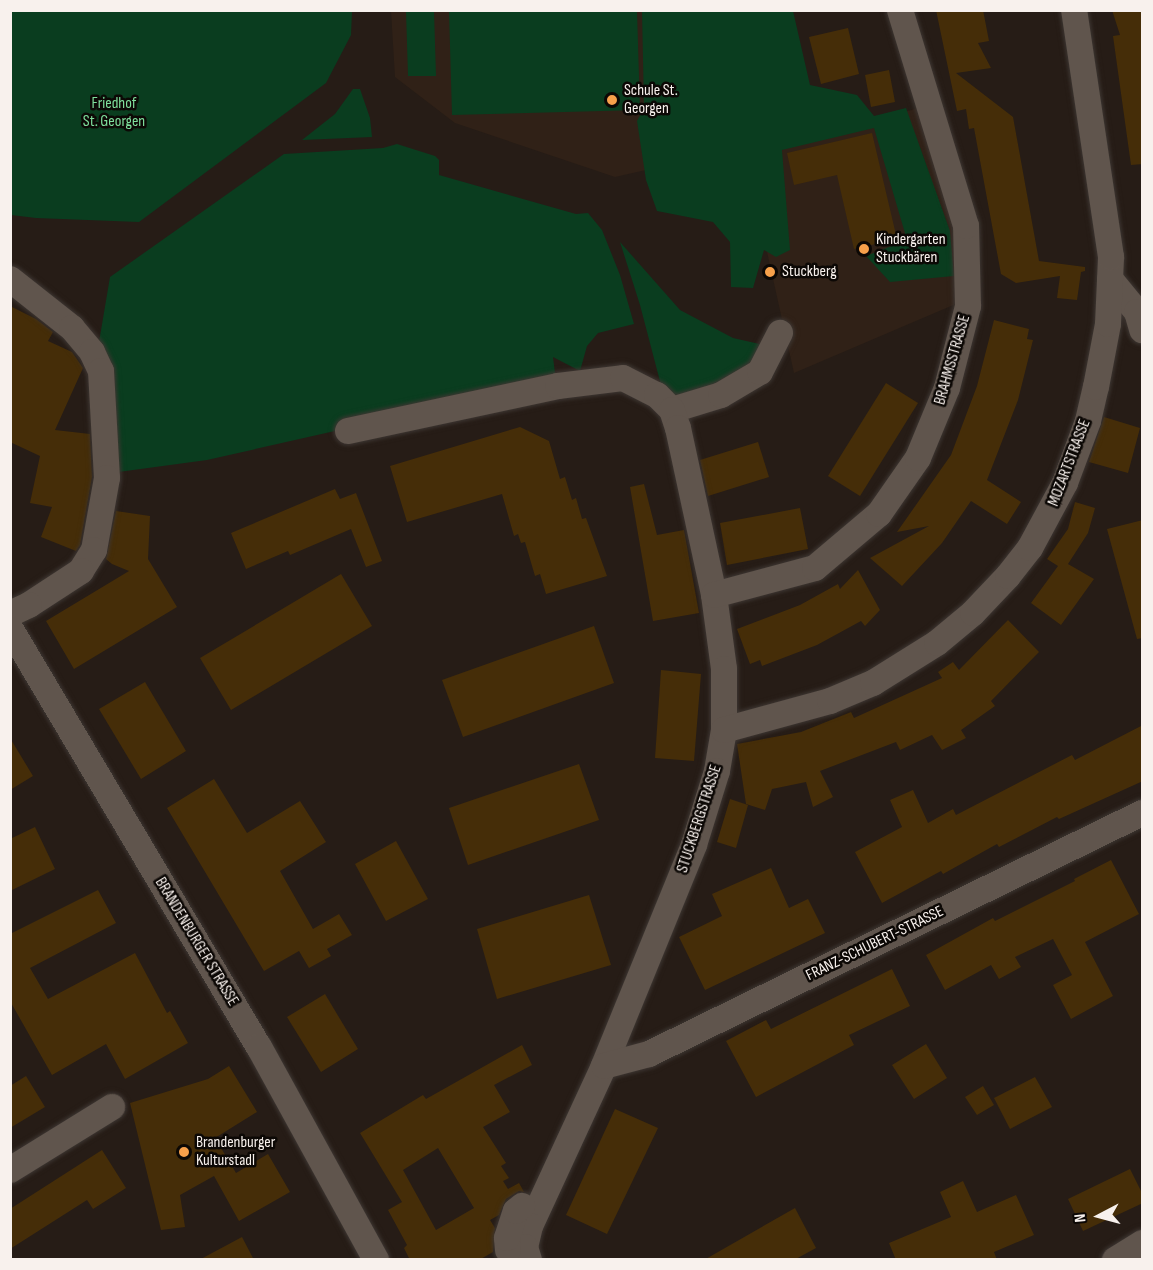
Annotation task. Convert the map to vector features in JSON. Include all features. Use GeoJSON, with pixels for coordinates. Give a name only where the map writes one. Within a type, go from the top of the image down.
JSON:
{"type":"FeatureCollection","features":[{"type":"Feature","properties":{"kind":"street","name":"BRAHMSSTRASSE"},"geometry":{"type":"LineString","coordinates":[[714,595],[815,568],[879,514],[918,458],[947,388],[968,306],[966,226],[900,10]]}},
{"type":"Feature","properties":{"kind":"street","name":"MOZARTSTRASSE"},"geometry":{"type":"LineString","coordinates":[[724,730],[830,701],[892,673],[956,628],[1008,576],[1030,548],[1051,513],[1078,451],[1096,387],[1108,324],[1110,279],[1107,224],[1074,10]]}},
{"type":"Feature","properties":{"kind":"street"},"geometry":{"type":"LineString","coordinates":[[10,279],[72,328],[91,350],[101,370],[107,478],[94,550],[81,571],[45,595],[10,614]]}},
{"type":"Feature","properties":{"kind":"street"},"geometry":{"type":"LineString","coordinates":[[1110,279],[1137,312],[1143,330]]}},
{"type":"Feature","properties":{"kind":"street"},"geometry":{"type":"LineString","coordinates":[[348,431],[558,386],[623,378],[657,395],[672,410],[721,395],[760,372],[780,333]]}},
{"type":"Feature","properties":{"kind":"street","name":"STUCKBERGSTRASSE"},"geometry":{"type":"LineString","coordinates":[[511,1254],[525,1247],[530,1226],[604,1066],[694,845],[717,771],[724,730],[724,669],[714,595],[678,428],[672,410]]}},
{"type":"Feature","properties":{"kind":"street","name":"BRANDENBURGER STRASSE"},"geometry":{"type":"LineString","coordinates":[[10,628],[260,1031],[376,1260]]}},
{"type":"Feature","properties":{"kind":"street","name":"FRANZ-SCHUBERT-STRASSE"},"geometry":{"type":"LineString","coordinates":[[604,1066],[649,1054],[1143,813]]}},
{"type":"Feature","properties":{"kind":"street"},"geometry":{"type":"LineString","coordinates":[[10,1170],[112,1107]]}},
{"type":"Feature","properties":{"kind":"street"},"geometry":{"type":"LineString","coordinates":[[511,1254],[507,1238],[516,1211],[522,1206]]}},
{"type":"Feature","properties":{"kind":"street"},"geometry":{"type":"LineString","coordinates":[[1114,1260],[1143,1243]]}},
{"type":"Feature","properties":{"kind":"shaded area","name":"Schule St. Georgen"},"geometry":{"type":"Polygon","coordinates":[[[391,11],[783,11],[805,134],[615,177],[455,123],[395,77],[391,11]]]}},
{"type":"Feature","properties":{"kind":"shaded area","name":"Kindergarten Stuckbären"},"geometry":{"type":"Polygon","coordinates":[[[923,107],[960,230],[965,300],[794,373],[745,153],[923,107]]]}},
{"type":"Feature","properties":{"kind":"green space","name":"Friedhof St. Georgen"},"geometry":{"type":"Polygon","coordinates":[[[11,10],[352,11],[351,35],[326,83],[139,222],[11,215],[11,10]]]}},
{"type":"Feature","properties":{"kind":"green space"},"geometry":{"type":"Polygon","coordinates":[[[406,11],[434,11],[436,76],[408,76],[406,11]]]}},
{"type":"Feature","properties":{"kind":"green space"},"geometry":{"type":"Polygon","coordinates":[[[449,11],[637,11],[640,110],[452,115],[449,11]]]}},
{"type":"Feature","properties":{"kind":"green space"},"geometry":{"type":"Polygon","coordinates":[[[642,11],[793,11],[810,85],[857,95],[874,116],[906,108],[950,231],[954,276],[890,282],[866,256],[907,240],[874,128],[782,150],[790,250],[776,257],[764,250],[753,288],[731,287],[730,242],[713,222],[657,211],[646,180],[637,121],[644,108],[642,11]]]}},
{"type":"Feature","properties":{"kind":"green space"},"geometry":{"type":"Polygon","coordinates":[[[353,89],[360,89],[370,118],[372,137],[302,140],[335,114],[353,89]]]}},
{"type":"Feature","properties":{"kind":"green space"},"geometry":{"type":"Polygon","coordinates":[[[397,144],[435,156],[439,160],[439,175],[576,214],[588,213],[602,230],[620,275],[634,324],[598,333],[587,346],[580,371],[553,357],[556,381],[207,460],[111,473],[98,348],[110,277],[284,154],[383,148],[397,144]]]}},
{"type":"Feature","properties":{"kind":"green space"},"geometry":{"type":"Polygon","coordinates":[[[620,242],[680,310],[733,338],[769,346],[758,369],[678,403],[662,389],[640,305],[620,242]]]}},
{"type":"Feature","properties":{"kind":"building"},"geometry":{"type":"Polygon","coordinates":[[[936,10],[983,10],[989,41],[978,43],[991,68],[956,73],[1013,117],[1039,261],[1085,267],[1085,271],[1081,272],[1077,300],[1057,298],[1060,276],[1016,283],[1001,274],[974,128],[969,129],[966,109],[957,111],[936,10]]]}},
{"type":"Feature","properties":{"kind":"building"},"geometry":{"type":"Polygon","coordinates":[[[1112,10],[1143,10],[1143,164],[1131,165],[1113,36],[1120,35],[1112,10]]]}},
{"type":"Feature","properties":{"kind":"building"},"geometry":{"type":"Polygon","coordinates":[[[848,28],[859,74],[821,84],[809,37],[848,28]]]}},
{"type":"Feature","properties":{"kind":"building"},"geometry":{"type":"Polygon","coordinates":[[[889,70],[895,102],[871,107],[865,75],[889,70]]]}},
{"type":"Feature","properties":{"kind":"building"},"geometry":{"type":"Polygon","coordinates":[[[872,133],[897,239],[854,249],[837,175],[794,185],[787,153],[872,133]]]}},
{"type":"Feature","properties":{"kind":"building"},"geometry":{"type":"Polygon","coordinates":[[[10,306],[36,319],[53,332],[48,341],[72,352],[83,368],[55,430],[90,434],[92,477],[80,545],[76,551],[41,537],[52,507],[30,503],[40,456],[10,442],[10,306]]]}},
{"type":"Feature","properties":{"kind":"building"},"geometry":{"type":"Polygon","coordinates":[[[994,320],[1029,329],[1027,339],[1033,340],[1018,400],[987,480],[1021,502],[1007,524],[971,501],[942,543],[902,586],[870,558],[929,526],[897,532],[951,455],[977,386],[994,320]]]}},
{"type":"Feature","properties":{"kind":"building"},"geometry":{"type":"Polygon","coordinates":[[[886,383],[918,403],[860,496],[828,476],[886,383]]]}},
{"type":"Feature","properties":{"kind":"building"},"geometry":{"type":"Polygon","coordinates":[[[1104,417],[1140,428],[1128,473],[1089,462],[1104,417]]]}},
{"type":"Feature","properties":{"kind":"building"},"geometry":{"type":"Polygon","coordinates":[[[520,427],[549,441],[560,479],[565,477],[572,500],[576,498],[582,519],[586,518],[607,576],[546,594],[540,574],[535,576],[525,542],[521,543],[518,534],[514,536],[502,494],[407,522],[390,466],[520,427]]]}},
{"type":"Feature","properties":{"kind":"building"},"geometry":{"type":"Polygon","coordinates":[[[758,442],[769,477],[708,496],[700,460],[758,442]]]}},
{"type":"Feature","properties":{"kind":"building"},"geometry":{"type":"Polygon","coordinates":[[[644,484],[657,535],[684,530],[699,613],[653,621],[630,487],[644,484]]]}},
{"type":"Feature","properties":{"kind":"building"},"geometry":{"type":"Polygon","coordinates":[[[335,489],[340,499],[356,493],[382,561],[366,567],[351,529],[290,555],[288,551],[246,569],[231,533],[335,489]]]}},
{"type":"Feature","properties":{"kind":"building"},"geometry":{"type":"Polygon","coordinates":[[[1075,502],[1095,508],[1088,533],[1068,564],[1094,579],[1061,625],[1031,603],[1058,566],[1047,559],[1068,529],[1075,502]]]}},
{"type":"Feature","properties":{"kind":"building"},"geometry":{"type":"Polygon","coordinates":[[[800,508],[808,549],[727,565],[720,523],[800,508]]]}},
{"type":"Feature","properties":{"kind":"building"},"geometry":{"type":"Polygon","coordinates":[[[116,511],[150,516],[148,559],[177,607],[74,669],[46,621],[129,571],[106,559],[116,511]]]}},
{"type":"Feature","properties":{"kind":"building"},"geometry":{"type":"Polygon","coordinates":[[[1143,520],[1143,638],[1137,639],[1107,529],[1143,520]]]}},
{"type":"Feature","properties":{"kind":"building"},"geometry":{"type":"Polygon","coordinates":[[[858,570],[880,610],[865,626],[861,621],[817,645],[762,666],[760,660],[750,664],[737,629],[800,605],[838,584],[840,589],[858,570]]]}},
{"type":"Feature","properties":{"kind":"building"},"geometry":{"type":"Polygon","coordinates":[[[341,574],[372,626],[231,710],[200,658],[341,574]]]}},
{"type":"Feature","properties":{"kind":"building"},"geometry":{"type":"Polygon","coordinates":[[[1008,620],[1039,652],[991,701],[995,706],[961,730],[966,738],[942,750],[932,735],[900,750],[896,742],[820,771],[833,797],[813,807],[806,782],[772,789],[765,810],[746,804],[737,744],[801,732],[851,712],[854,718],[942,678],[938,672],[953,662],[959,670],[1008,620]]]}},
{"type":"Feature","properties":{"kind":"building"},"geometry":{"type":"Polygon","coordinates":[[[594,626],[614,683],[463,737],[442,680],[594,626]]]}},
{"type":"Feature","properties":{"kind":"building"},"geometry":{"type":"Polygon","coordinates":[[[661,670],[701,674],[694,761],[655,758],[661,670]]]}},
{"type":"Feature","properties":{"kind":"building"},"geometry":{"type":"Polygon","coordinates":[[[145,682],[186,751],[141,779],[99,709],[145,682]]]}},
{"type":"Feature","properties":{"kind":"building"},"geometry":{"type":"Polygon","coordinates":[[[1143,725],[1143,781],[1059,819],[1057,817],[999,847],[997,844],[943,874],[941,871],[882,903],[855,852],[902,827],[890,800],[913,790],[928,823],[953,809],[956,815],[1072,755],[1075,760],[1143,725]]]}},
{"type":"Feature","properties":{"kind":"building"},"geometry":{"type":"Polygon","coordinates":[[[10,738],[33,776],[10,790],[10,738]]]}},
{"type":"Feature","properties":{"kind":"building"},"geometry":{"type":"Polygon","coordinates":[[[579,764],[599,820],[468,865],[449,808],[579,764]]]}},
{"type":"Feature","properties":{"kind":"building"},"geometry":{"type":"Polygon","coordinates":[[[214,779],[247,833],[300,801],[326,842],[280,871],[313,929],[339,914],[352,935],[327,949],[331,956],[309,968],[299,951],[264,971],[167,808],[214,779]]]}},
{"type":"Feature","properties":{"kind":"building"},"geometry":{"type":"Polygon","coordinates":[[[730,799],[748,805],[736,848],[717,842],[730,799]]]}},
{"type":"Feature","properties":{"kind":"building"},"geometry":{"type":"Polygon","coordinates":[[[35,827],[55,869],[10,891],[10,839],[35,827]]]}},
{"type":"Feature","properties":{"kind":"building"},"geometry":{"type":"Polygon","coordinates":[[[396,841],[428,899],[386,921],[355,864],[396,841]]]}},
{"type":"Feature","properties":{"kind":"building"},"geometry":{"type":"Polygon","coordinates":[[[1111,860],[1139,914],[1085,942],[1113,996],[1071,1019],[1053,985],[1072,975],[1053,939],[1015,957],[1021,967],[999,979],[991,965],[945,990],[926,955],[993,918],[995,921],[1075,881],[1074,879],[1111,860]]]}},
{"type":"Feature","properties":{"kind":"building"},"geometry":{"type":"Polygon","coordinates":[[[771,868],[789,908],[808,899],[825,933],[705,990],[679,937],[722,916],[712,894],[771,868]]]}},
{"type":"Feature","properties":{"kind":"building"},"geometry":{"type":"Polygon","coordinates":[[[98,890],[116,923],[30,968],[48,999],[135,953],[167,1013],[170,1011],[188,1043],[125,1079],[106,1044],[52,1075],[10,1001],[10,934],[98,890]]]}},
{"type":"Feature","properties":{"kind":"building"},"geometry":{"type":"Polygon","coordinates":[[[589,895],[611,965],[497,999],[477,929],[589,895]]]}},
{"type":"Feature","properties":{"kind":"building"},"geometry":{"type":"Polygon","coordinates":[[[892,969],[910,1006],[849,1035],[854,1045],[756,1097],[726,1041],[766,1020],[771,1029],[892,969]]]}},
{"type":"Feature","properties":{"kind":"building"},"geometry":{"type":"Polygon","coordinates":[[[325,994],[358,1049],[321,1072],[287,1017],[325,994]]]}},
{"type":"Feature","properties":{"kind":"building"},"geometry":{"type":"Polygon","coordinates":[[[926,1044],[947,1078],[914,1099],[892,1065],[926,1044]]]}},
{"type":"Feature","properties":{"kind":"building"},"geometry":{"type":"Polygon","coordinates":[[[522,1045],[532,1065],[494,1085],[510,1112],[483,1127],[506,1163],[501,1166],[509,1178],[503,1181],[508,1189],[519,1183],[524,1192],[519,1191],[506,1199],[499,1215],[490,1220],[495,1228],[493,1252],[479,1260],[410,1260],[404,1248],[407,1245],[388,1210],[402,1202],[360,1133],[423,1095],[426,1099],[522,1045]],[[438,1148],[403,1170],[436,1230],[474,1208],[438,1148]]]}},
{"type":"Feature","properties":{"kind":"building"},"geometry":{"type":"Polygon","coordinates":[[[229,1066],[257,1112],[215,1138],[236,1173],[268,1154],[290,1192],[239,1221],[214,1176],[180,1195],[185,1227],[161,1230],[130,1103],[208,1079],[229,1066]]]}},
{"type":"Feature","properties":{"kind":"building"},"geometry":{"type":"Polygon","coordinates":[[[26,1076],[45,1107],[10,1128],[10,1086],[26,1076]]]}},
{"type":"Feature","properties":{"kind":"building"},"geometry":{"type":"Polygon","coordinates":[[[1035,1077],[1052,1107],[1010,1129],[994,1098],[1035,1077]]]}},
{"type":"Feature","properties":{"kind":"building"},"geometry":{"type":"Polygon","coordinates":[[[983,1086],[994,1105],[977,1115],[965,1097],[983,1086]]]}},
{"type":"Feature","properties":{"kind":"building"},"geometry":{"type":"Polygon","coordinates":[[[615,1109],[658,1128],[607,1234],[566,1215],[615,1109]]]}},
{"type":"Feature","properties":{"kind":"building"},"geometry":{"type":"Polygon","coordinates":[[[102,1150],[126,1188],[93,1209],[87,1200],[10,1249],[10,1209],[102,1150]]]}},
{"type":"Feature","properties":{"kind":"building"},"geometry":{"type":"Polygon","coordinates":[[[1130,1169],[1143,1195],[1143,1203],[1083,1231],[1068,1199],[1130,1169]]]}},
{"type":"Feature","properties":{"kind":"building"},"geometry":{"type":"Polygon","coordinates":[[[963,1181],[977,1212],[1016,1195],[1034,1235],[994,1252],[997,1260],[896,1260],[889,1243],[951,1217],[940,1192],[963,1181]]]}},
{"type":"Feature","properties":{"kind":"building"},"geometry":{"type":"Polygon","coordinates":[[[795,1208],[816,1248],[794,1260],[704,1260],[795,1208]]]}},
{"type":"Feature","properties":{"kind":"building"},"geometry":{"type":"Polygon","coordinates":[[[242,1237],[254,1260],[199,1260],[242,1237]]]}},
{"type":"Feature","properties":{"kind":"place","name":"Schule St. Georgen"},"geometry":{"type":"Point","coordinates":[612,100]}},
{"type":"Feature","properties":{"kind":"place","name":"Kindergarten Stuckbären"},"geometry":{"type":"Point","coordinates":[864,249]}},
{"type":"Feature","properties":{"kind":"place","name":"Stuckberg"},"geometry":{"type":"Point","coordinates":[770,272]}},
{"type":"Feature","properties":{"kind":"place","name":"Brandenburger Kulturstadl"},"geometry":{"type":"Point","coordinates":[184,1152]}}]}
